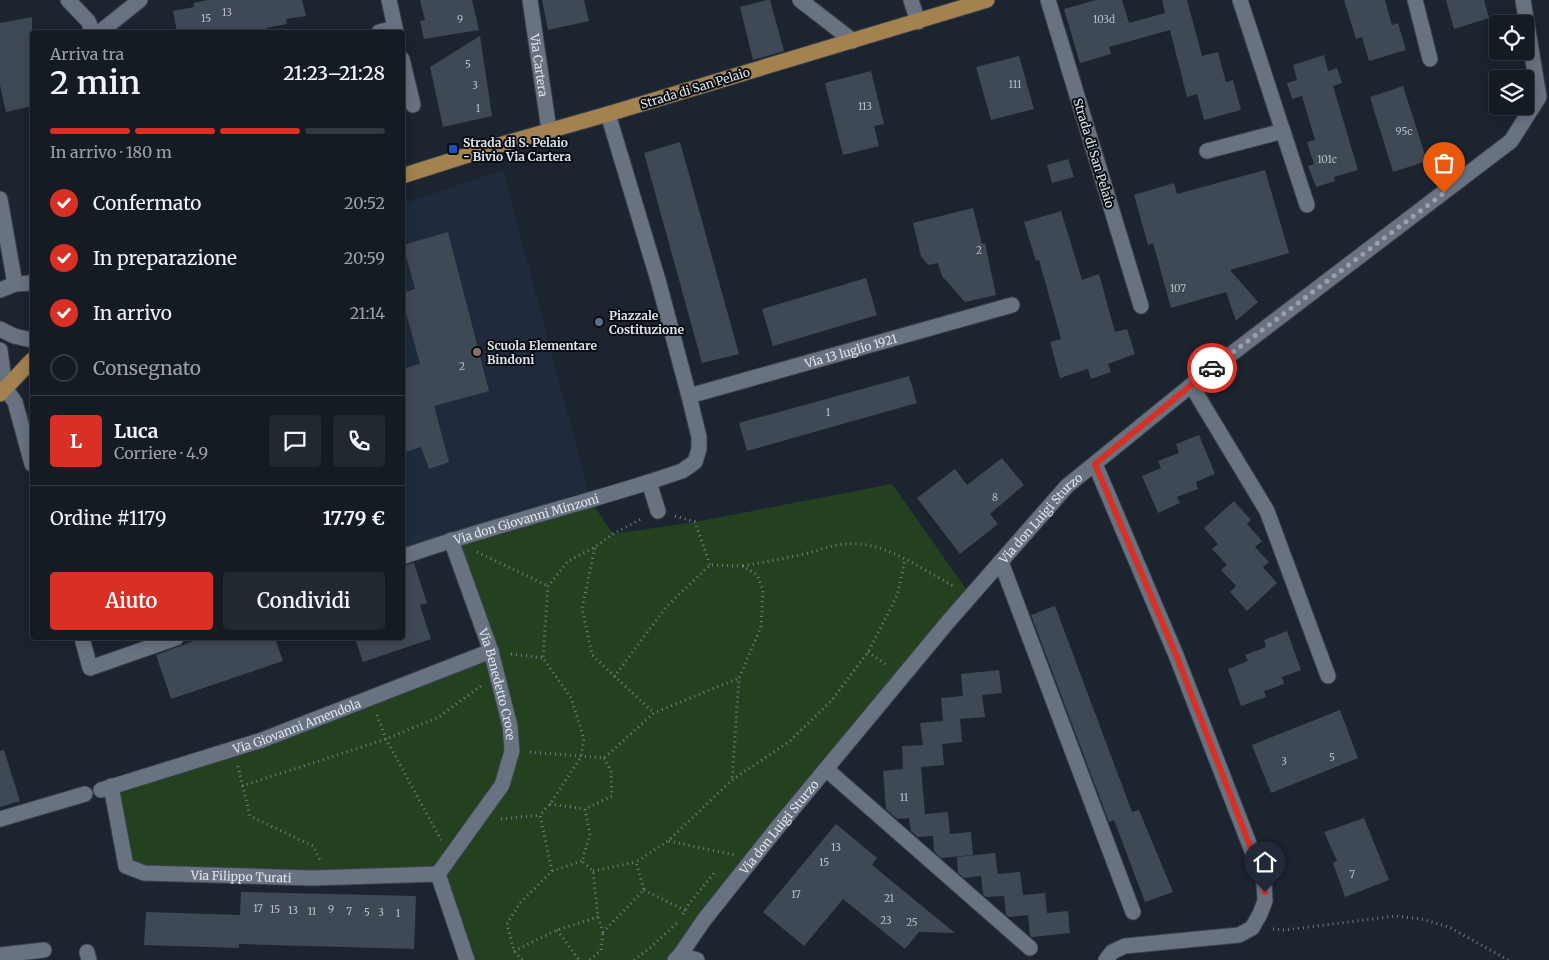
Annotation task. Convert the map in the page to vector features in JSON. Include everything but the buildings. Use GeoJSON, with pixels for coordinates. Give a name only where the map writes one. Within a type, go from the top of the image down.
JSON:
{"type":"FeatureCollection","features":[{"type":"Feature","properties":{"kind":"main road","name":"Strada di San Pelaio"},"geometry":{"type":"LineString","coordinates":[[405,175],[549,130],[987,0]]}},
{"type":"Feature","properties":{"kind":"main road"},"geometry":{"type":"LineString","coordinates":[[3,391],[30,362]]}},
{"type":"Feature","properties":{"kind":"street"},"geometry":{"type":"LineString","coordinates":[[68,0],[88,21],[91,30]]}},
{"type":"Feature","properties":{"kind":"street"},"geometry":{"type":"LineString","coordinates":[[102,30],[140,0]]}},
{"type":"Feature","properties":{"kind":"street"},"geometry":{"type":"LineString","coordinates":[[389,0],[396,30]]}},
{"type":"Feature","properties":{"kind":"street","name":"Via Cartera"},"geometry":{"type":"LineString","coordinates":[[530,0],[549,130]]}},
{"type":"Feature","properties":{"kind":"street"},"geometry":{"type":"LineString","coordinates":[[800,0],[853,41]]}},
{"type":"Feature","properties":{"kind":"street"},"geometry":{"type":"LineString","coordinates":[[910,0],[918,22]]}},
{"type":"Feature","properties":{"kind":"street","name":"Strada di San Pelaio"},"geometry":{"type":"LineString","coordinates":[[1048,0],[1141,306]]}},
{"type":"Feature","properties":{"kind":"street"},"geometry":{"type":"LineString","coordinates":[[1240,0],[1307,205]]}},
{"type":"Feature","properties":{"kind":"street"},"geometry":{"type":"LineString","coordinates":[[1415,0],[1430,59]]}},
{"type":"Feature","properties":{"kind":"street","name":"Via don Luigi Sturzo"},"geometry":{"type":"LineString","coordinates":[[678,958],[704,920],[752,858],[903,676],[1068,486],[1191,385],[1512,141],[1538,97],[1523,0]]}},
{"type":"Feature","properties":{"kind":"street"},"geometry":{"type":"LineString","coordinates":[[405,72],[413,105]]}},
{"type":"Feature","properties":{"kind":"street"},"geometry":{"type":"LineString","coordinates":[[608,114],[658,280],[699,437],[699,449],[695,462],[682,472],[650,482],[658,511]]}},
{"type":"Feature","properties":{"kind":"street"},"geometry":{"type":"LineString","coordinates":[[1207,152],[1283,131]]}},
{"type":"Feature","properties":{"kind":"street"},"geometry":{"type":"LineString","coordinates":[[0,199],[15,284]]}},
{"type":"Feature","properties":{"kind":"street"},"geometry":{"type":"LineString","coordinates":[[0,290],[15,284],[30,283]]}},
{"type":"Feature","properties":{"kind":"street","name":"Via 13 luglio 1921"},"geometry":{"type":"LineString","coordinates":[[689,396],[1012,306]]}},
{"type":"Feature","properties":{"kind":"street"},"geometry":{"type":"LineString","coordinates":[[0,329],[14,336],[30,340]]}},
{"type":"Feature","properties":{"kind":"street"},"geometry":{"type":"LineString","coordinates":[[0,350],[3,391],[15,402],[30,457]]}},
{"type":"Feature","properties":{"kind":"street"},"geometry":{"type":"LineString","coordinates":[[1191,385],[1267,511],[1328,676]]}},
{"type":"Feature","properties":{"kind":"street"},"geometry":{"type":"LineString","coordinates":[[1095,464],[1176,655],[1264,882],[1265,902],[1252,928],[1239,936],[1125,946],[1109,956]]}},
{"type":"Feature","properties":{"kind":"street","name":"Via don Giovanni Minzoni"},"geometry":{"type":"LineString","coordinates":[[405,556],[451,540],[591,501],[650,482]]}},
{"type":"Feature","properties":{"kind":"street","name":"Via Benedetto Croce"},"geometry":{"type":"LineString","coordinates":[[438,874],[502,785],[512,751],[510,726],[490,652],[451,540]]}},
{"type":"Feature","properties":{"kind":"street"},"geometry":{"type":"LineString","coordinates":[[1001,562],[1133,912]]}},
{"type":"Feature","properties":{"kind":"street"},"geometry":{"type":"LineString","coordinates":[[83,640],[90,668],[170,640]]}},
{"type":"Feature","properties":{"kind":"street","name":"Via Giovanni Amendola"},"geometry":{"type":"LineString","coordinates":[[106,788],[234,749],[490,652]]}},
{"type":"Feature","properties":{"kind":"street"},"geometry":{"type":"LineString","coordinates":[[826,769],[1030,948]]}},
{"type":"Feature","properties":{"kind":"street","name":"Via Filippo Turati"},"geometry":{"type":"LineString","coordinates":[[106,788],[126,866],[144,873],[330,878],[438,874]]}},
{"type":"Feature","properties":{"kind":"street"},"geometry":{"type":"LineString","coordinates":[[0,819],[85,794]]}},
{"type":"Feature","properties":{"kind":"street"},"geometry":{"type":"LineString","coordinates":[[438,874],[466,960]]}},
{"type":"Feature","properties":{"kind":"street"},"geometry":{"type":"LineString","coordinates":[[0,955],[44,950]]}},
{"type":"Feature","properties":{"kind":"street"},"geometry":{"type":"LineString","coordinates":[[678,958],[697,960]]}},
{"type":"Feature","properties":{"kind":"path"},"geometry":{"type":"LineString","coordinates":[[475,823],[540,815],[550,804],[580,757],[584,739],[572,698],[543,658],[548,586],[568,561],[595,547],[613,534],[658,511],[695,522],[710,565]]}},
{"type":"Feature","properties":{"kind":"path"},"geometry":{"type":"LineString","coordinates":[[451,540],[548,586]]}},
{"type":"Feature","properties":{"kind":"path"},"geometry":{"type":"LineString","coordinates":[[614,677],[667,606],[710,565],[743,566],[805,554],[835,544],[860,544],[881,549],[905,560],[971,596]]}},
{"type":"Feature","properties":{"kind":"path"},"geometry":{"type":"LineString","coordinates":[[595,547],[582,608],[592,655],[654,713]]}},
{"type":"Feature","properties":{"kind":"path"},"geometry":{"type":"LineString","coordinates":[[593,871],[636,862],[668,841],[732,780],[790,740],[832,700],[868,652],[897,596],[905,560]]}},
{"type":"Feature","properties":{"kind":"path"},"geometry":{"type":"LineString","coordinates":[[732,780],[739,678],[761,627],[763,590],[757,575],[743,566]]}},
{"type":"Feature","properties":{"kind":"path"},"geometry":{"type":"LineString","coordinates":[[490,652],[543,658]]}},
{"type":"Feature","properties":{"kind":"path"},"geometry":{"type":"LineString","coordinates":[[868,652],[903,676]]}},
{"type":"Feature","properties":{"kind":"path"},"geometry":{"type":"LineString","coordinates":[[242,786],[386,739],[439,717],[496,674]]}},
{"type":"Feature","properties":{"kind":"path"},"geometry":{"type":"LineString","coordinates":[[512,751],[604,758],[654,713],[739,678]]}},
{"type":"Feature","properties":{"kind":"path"},"geometry":{"type":"LineString","coordinates":[[371,698],[386,739],[450,857]]}},
{"type":"Feature","properties":{"kind":"path"},"geometry":{"type":"LineString","coordinates":[[234,749],[250,816],[313,846],[330,878]]}},
{"type":"Feature","properties":{"kind":"path"},"geometry":{"type":"LineString","coordinates":[[550,804],[585,809],[612,796],[611,771],[604,758]]}},
{"type":"Feature","properties":{"kind":"path"},"geometry":{"type":"LineString","coordinates":[[582,861],[590,835],[585,809]]}},
{"type":"Feature","properties":{"kind":"path"},"geometry":{"type":"LineString","coordinates":[[540,815],[552,871]]}},
{"type":"Feature","properties":{"kind":"path"},"geometry":{"type":"LineString","coordinates":[[668,841],[752,858]]}},
{"type":"Feature","properties":{"kind":"path"},"geometry":{"type":"LineString","coordinates":[[582,861],[593,871],[598,917],[603,932],[601,950],[590,960]]}},
{"type":"Feature","properties":{"kind":"path"},"geometry":{"type":"LineString","coordinates":[[522,960],[514,951],[507,924],[520,903],[552,871],[582,861]]}},
{"type":"Feature","properties":{"kind":"path"},"geometry":{"type":"LineString","coordinates":[[636,862],[644,890],[704,920]]}},
{"type":"Feature","properties":{"kind":"path"},"geometry":{"type":"LineString","coordinates":[[603,932],[644,890]]}},
{"type":"Feature","properties":{"kind":"path"},"geometry":{"type":"LineString","coordinates":[[1252,928],[1285,930],[1396,916],[1421,919],[1449,927],[1508,960]]}},
{"type":"Feature","properties":{"kind":"path"},"geometry":{"type":"LineString","coordinates":[[514,951],[557,930],[598,917]]}},
{"type":"Feature","properties":{"kind":"path"},"geometry":{"type":"LineString","coordinates":[[557,930],[579,960]]}},
{"type":"Feature","properties":{"kind":"shaded area","name":"Scuola Elementare Bindoni"},"geometry":{"type":"Polygon","coordinates":[[[503,170],[591,501],[405,561],[405,203],[503,170]]]}},
{"type":"Feature","properties":{"kind":"green space"},"geometry":{"type":"Polygon","coordinates":[[[892,484],[971,596],[675,960],[466,960],[437,874],[126,866],[111,786],[487,653],[451,540],[591,501],[613,534],[695,522],[892,484]]]}},
{"type":"Feature","properties":{"kind":"way so far"},"geometry":{"type":"LineString","coordinates":[[1212,368],[1444,193]]}},
{"type":"Feature","properties":{"kind":"place","name":"Strada di S. Pelaio - Bivio Via Cartera"},"geometry":{"type":"Point","coordinates":[453,149]}},
{"type":"Feature","properties":{"kind":"place","name":"Piazzale Costituzione"},"geometry":{"type":"Point","coordinates":[599,322]}},
{"type":"Feature","properties":{"kind":"place","name":"Scuola Elementare Bindoni"},"geometry":{"type":"Point","coordinates":[477,352]}},
{"type":"Feature","properties":{"kind":"route"},"geometry":{"type":"LineString","coordinates":[[1212,368],[1095,464],[1176,655],[1264,882],[1265,892]]}}]}
